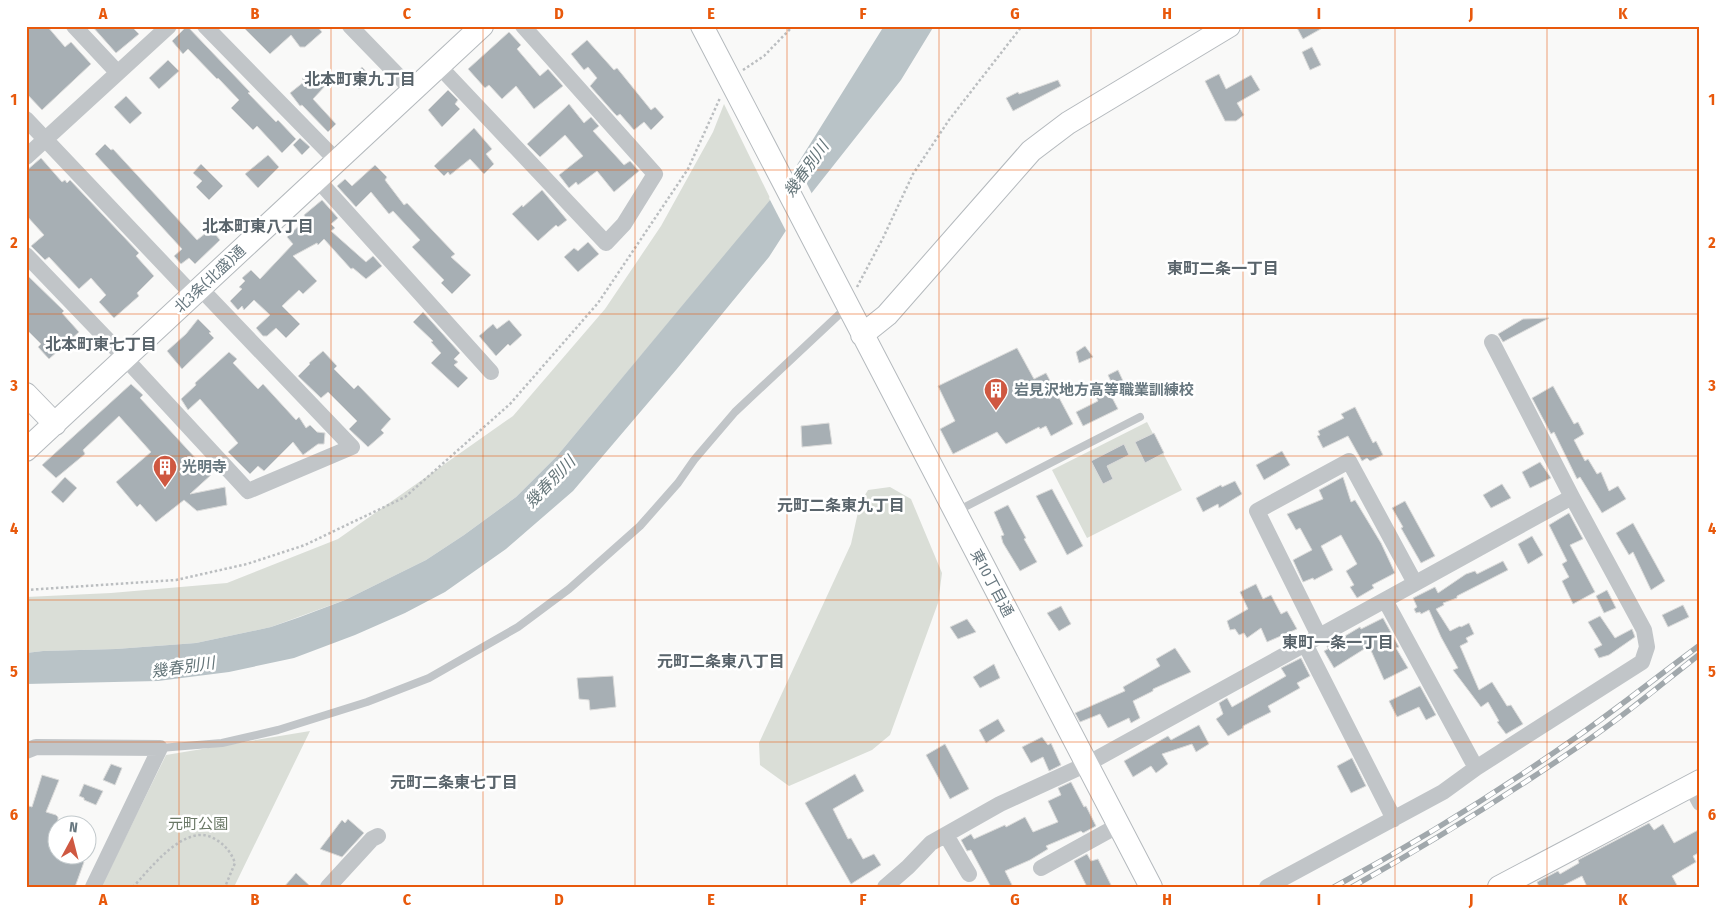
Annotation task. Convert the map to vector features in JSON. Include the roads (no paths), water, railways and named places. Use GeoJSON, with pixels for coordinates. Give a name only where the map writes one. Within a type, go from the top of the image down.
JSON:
{"type":"FeatureCollection","features":[{"type":"Feature","properties":{"kind":"street"},"geometry":{"type":"LineString","coordinates":[[74,26],[118,73]]}},
{"type":"Feature","properties":{"kind":"street"},"geometry":{"type":"LineString","coordinates":[[26,157],[169,26]]}},
{"type":"Feature","properties":{"kind":"street"},"geometry":{"type":"LineString","coordinates":[[205,26],[337,161]]}},
{"type":"Feature","properties":{"kind":"street"},"geometry":{"type":"LineString","coordinates":[[350,26],[413,91]]}},
{"type":"Feature","properties":{"kind":"street","name":"北3条(北盛)通"},"geometry":{"type":"LineString","coordinates":[[26,450],[482,26]]}},
{"type":"Feature","properties":{"kind":"street"},"geometry":{"type":"LineString","coordinates":[[439,66],[606,243],[624,224],[655,174],[522,26]]}},
{"type":"Feature","properties":{"kind":"street","name":"東10丁目通"},"geometry":{"type":"LineString","coordinates":[[702,26],[1151,887]]}},
{"type":"Feature","properties":{"kind":"street"},"geometry":{"type":"LineString","coordinates":[[862,335],[887,315],[1031,151],[1068,122],[1229,26]]}},
{"type":"Feature","properties":{"kind":"street"},"geometry":{"type":"LineString","coordinates":[[26,119],[352,447],[248,491],[125,358],[26,255]]}},
{"type":"Feature","properties":{"kind":"street"},"geometry":{"type":"LineString","coordinates":[[317,179],[491,372]]}},
{"type":"Feature","properties":{"kind":"street"},"geometry":{"type":"LineString","coordinates":[[1267,887],[1443,792],[1476,768],[1642,662],[1647,647],[1644,630],[1572,497],[1492,342]]}},
{"type":"Feature","properties":{"kind":"street"},"geometry":{"type":"LineString","coordinates":[[26,394],[55,424]]}},
{"type":"Feature","properties":{"kind":"street"},"geometry":{"type":"LineString","coordinates":[[1319,636],[1257,511],[1349,461],[1415,583]]}},
{"type":"Feature","properties":{"kind":"street"},"geometry":{"type":"LineString","coordinates":[[885,887],[931,843],[1000,804],[1087,764],[1572,497]]}},
{"type":"Feature","properties":{"kind":"street"},"geometry":{"type":"LineString","coordinates":[[1385,600],[1476,768]]}},
{"type":"Feature","properties":{"kind":"street"},"geometry":{"type":"LineString","coordinates":[[1305,644],[1394,819]]}},
{"type":"Feature","properties":{"kind":"street"},"geometry":{"type":"LineString","coordinates":[[26,751],[36,747],[160,748],[93,887]]}},
{"type":"Feature","properties":{"kind":"street"},"geometry":{"type":"LineString","coordinates":[[1511,884],[1697,790]]}},
{"type":"Feature","properties":{"kind":"street"},"geometry":{"type":"LineString","coordinates":[[1040,868],[1119,825]]}},
{"type":"Feature","properties":{"kind":"street"},"geometry":{"type":"LineString","coordinates":[[946,835],[969,874]]}},
{"type":"Feature","properties":{"kind":"street"},"geometry":{"type":"LineString","coordinates":[[328,887],[372,839],[378,836]]}},
{"type":"Feature","properties":{"kind":"lane"},"geometry":{"type":"LineString","coordinates":[[160,748],[222,743],[278,730],[367,702],[429,678],[518,627],[570,589],[640,526],[678,483],[694,460],[735,412],[847,306]]}},
{"type":"Feature","properties":{"kind":"lane"},"geometry":{"type":"LineString","coordinates":[[955,512],[1140,417]]}},
{"type":"Feature","properties":{"kind":"water","name":"幾春別川"},"geometry":{"type":"Polygon","coordinates":[[[884,26],[934,26],[901,80],[803,204],[769,257],[573,491],[506,549],[445,592],[405,613],[355,635],[294,658],[229,672],[158,681],[26,684],[26,653],[196,643],[271,627],[345,600],[426,560],[516,497],[557,456],[790,176],[884,26]]]}},
{"type":"Feature","properties":{"kind":"railway"},"geometry":{"type":"LineString","coordinates":[[1334,887],[1396,852],[1517,778],[1591,727],[1700,645]]}},
{"type":"Feature","properties":{"kind":"railway"},"geometry":{"type":"LineString","coordinates":[[1352,887],[1443,834],[1562,758],[1619,718],[1700,654]]}},
{"type":"Feature","properties":{"kind":"place","name":"岩見沢地方高等職業訓練校"},"geometry":{"type":"Point","coordinates":[996,411]}},
{"type":"Feature","properties":{"kind":"place","name":"光明寺"},"geometry":{"type":"Point","coordinates":[165,488]}},
{"type":"Feature","properties":{"kind":"district","name":"北本町東九丁目"},"geometry":{"type":"Point","coordinates":[360,79]}},
{"type":"Feature","properties":{"kind":"district","name":"北本町東八丁目"},"geometry":{"type":"Point","coordinates":[258,226]}},
{"type":"Feature","properties":{"kind":"district","name":"東町二条一丁目"},"geometry":{"type":"Point","coordinates":[1223,268]}},
{"type":"Feature","properties":{"kind":"district","name":"北本町東七丁目"},"geometry":{"type":"Point","coordinates":[101,344]}},
{"type":"Feature","properties":{"kind":"district","name":"元町二条東九丁目"},"geometry":{"type":"Point","coordinates":[841,505]}},
{"type":"Feature","properties":{"kind":"district","name":"東町一条一丁目"},"geometry":{"type":"Point","coordinates":[1338,642]}},
{"type":"Feature","properties":{"kind":"district","name":"元町二条東八丁目"},"geometry":{"type":"Point","coordinates":[721,661]}},
{"type":"Feature","properties":{"kind":"district","name":"元町二条東七丁目"},"geometry":{"type":"Point","coordinates":[454,782]}},
{"type":"Feature","properties":{"kind":"park label","name":"元町公園"},"geometry":{"type":"Point","coordinates":[198,824]}}]}
